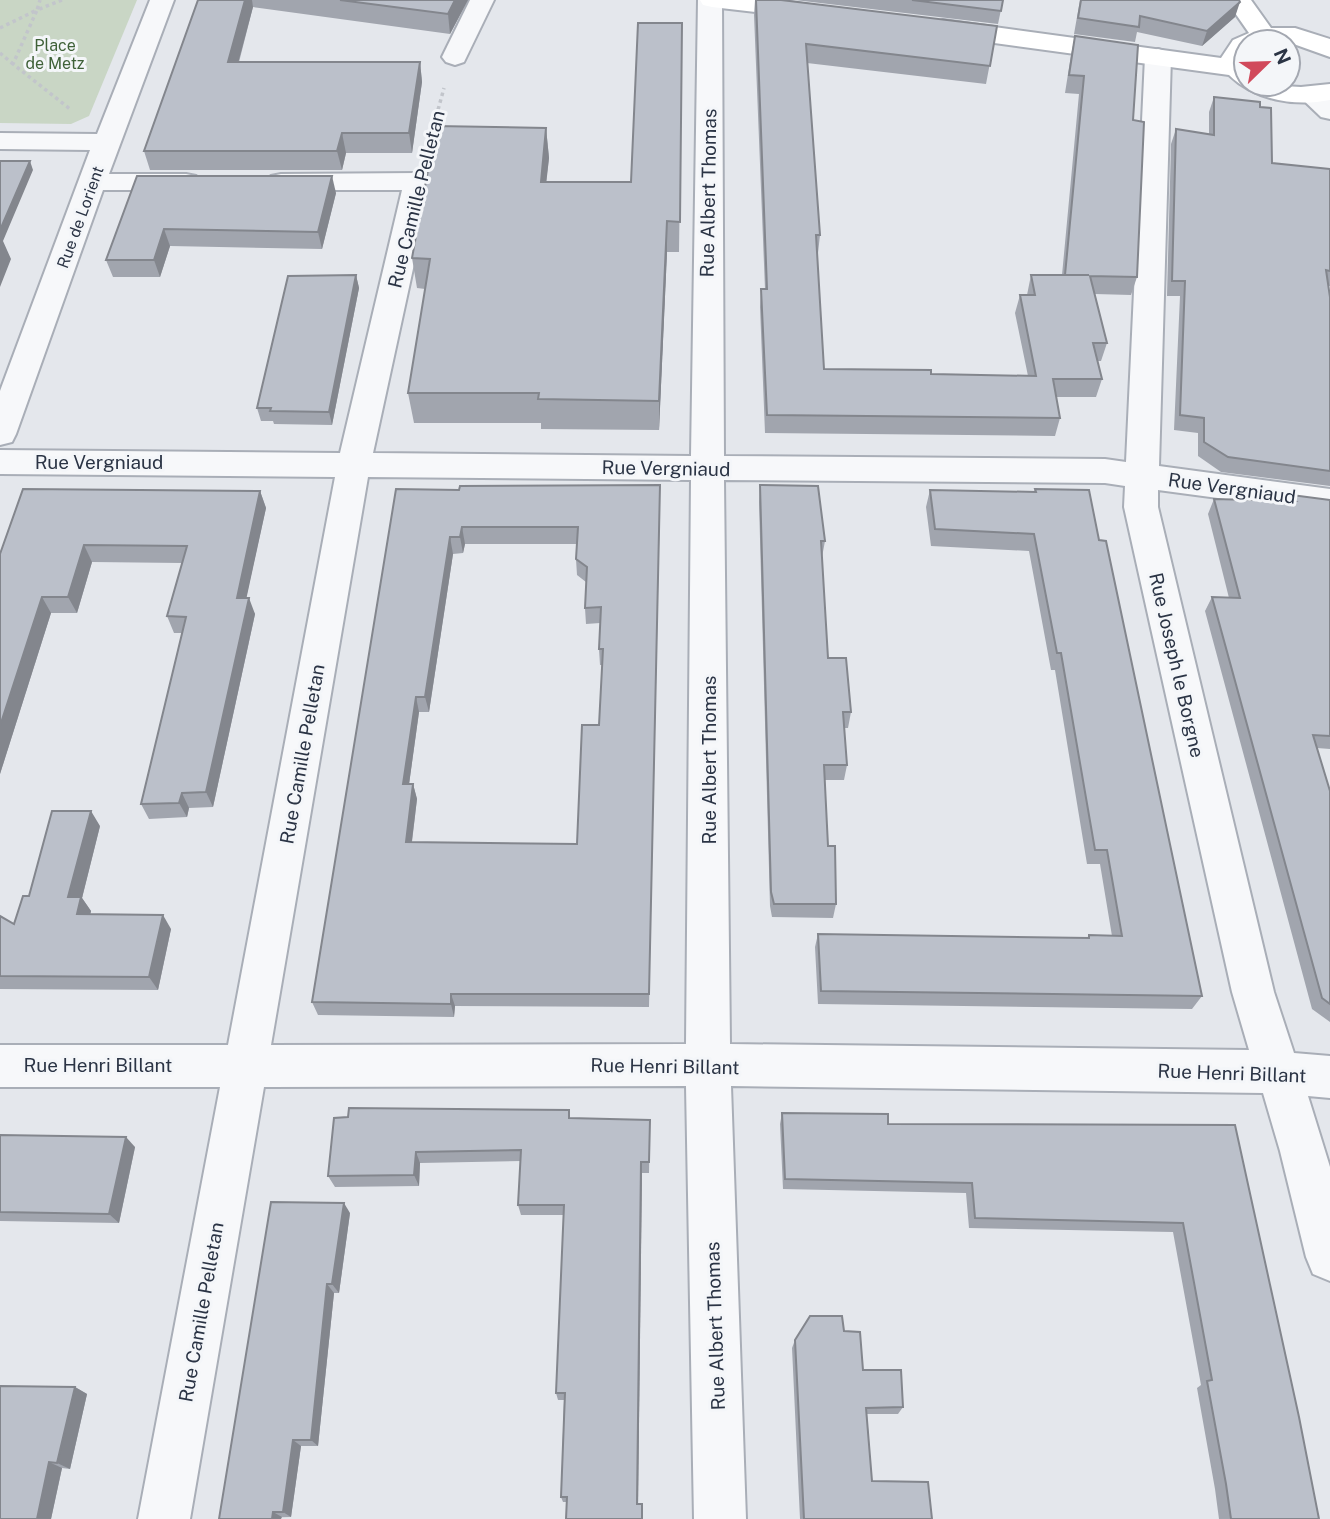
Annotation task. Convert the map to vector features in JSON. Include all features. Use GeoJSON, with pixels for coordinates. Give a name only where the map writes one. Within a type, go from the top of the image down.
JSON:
{"type":"FeatureCollection","features":[{"type":"Feature","properties":{"kind":"street","name":"Rue de Lorient"},"geometry":{"type":"LineString","coordinates":[[0,434],[162,0]]}},
{"type":"Feature","properties":{"kind":"street"},"geometry":{"type":"LineString","coordinates":[[455,57],[482,0]]}},
{"type":"Feature","properties":{"kind":"street"},"geometry":{"type":"LineString","coordinates":[[711,0],[827,14]]}},
{"type":"Feature","properties":{"kind":"street","name":"Rue Albert Thomas"},"geometry":{"type":"LineString","coordinates":[[711,0],[707,248],[708,1065],[720,1519]]}},
{"type":"Feature","properties":{"kind":"street"},"geometry":{"type":"LineString","coordinates":[[1238,0],[1258,28]]}},
{"type":"Feature","properties":{"kind":"street"},"geometry":{"type":"LineString","coordinates":[[922,26],[1158,57],[1232,73]]}},
{"type":"Feature","properties":{"kind":"street"},"geometry":{"type":"LineString","coordinates":[[1302,38],[1330,49]]}},
{"type":"Feature","properties":{"kind":"street","name":"Rue Joseph le Borgne"},"geometry":{"type":"LineString","coordinates":[[1158,57],[1141,507],[1253,992],[1303,1151],[1330,1257]]}},
{"type":"Feature","properties":{"kind":"street"},"geometry":{"type":"LineString","coordinates":[[1302,95],[1326,97]]}},
{"type":"Feature","properties":{"kind":"street"},"geometry":{"type":"LineString","coordinates":[[0,141],[107,142]]}},
{"type":"Feature","properties":{"kind":"street"},"geometry":{"type":"LineString","coordinates":[[257,182],[418,181]]}},
{"type":"Feature","properties":{"kind":"street","name":"Rue Camille Pelletan"},"geometry":{"type":"LineString","coordinates":[[164,1519],[354,464],[418,181]]}},
{"type":"Feature","properties":{"kind":"street"},"geometry":{"type":"LineString","coordinates":[[93,182],[217,182]]}},
{"type":"Feature","properties":{"kind":"street","name":"Rue Vergniaud"},"geometry":{"type":"LineString","coordinates":[[0,462],[1105,471],[1330,501]]}},
{"type":"Feature","properties":{"kind":"street","name":"Rue Henri Billant"},"geometry":{"type":"LineString","coordinates":[[0,1066],[708,1065],[1235,1070],[1330,1077]]}},
{"type":"Feature","properties":{"kind":"path"},"geometry":{"type":"LineString","coordinates":[[13,64],[40,0]]}},
{"type":"Feature","properties":{"kind":"path"},"geometry":{"type":"LineString","coordinates":[[0,28],[62,0]]}},
{"type":"Feature","properties":{"kind":"path"},"geometry":{"type":"LineString","coordinates":[[0,53],[71,110]]}},
{"type":"Feature","properties":{"kind":"path","name":"Rue Camille Pelletan"},"geometry":{"type":"LineString","coordinates":[[418,181],[455,57]]}},
{"type":"Feature","properties":{"kind":"green space","name":"Place de Metz"},"geometry":{"type":"Polygon","coordinates":[[[0,0],[137,0],[89,116],[71,124],[0,123],[0,0]]]}},
{"type":"Feature","properties":{"kind":"building"},"geometry":{"type":"Polygon","coordinates":[[[198,0],[245,0],[228,62],[420,62],[409,133],[342,133],[337,151],[144,151],[198,0]]]}},
{"type":"Feature","properties":{"kind":"building"},"geometry":{"type":"Polygon","coordinates":[[[340,0],[455,0],[448,14],[340,0]]]}},
{"type":"Feature","properties":{"kind":"building"},"geometry":{"type":"Polygon","coordinates":[[[756,0],[781,0],[997,26],[990,66],[806,44],[820,235],[816,235],[824,369],[931,370],[931,374],[1036,376],[1020,295],[1035,295],[1031,275],[1065,275],[1084,76],[1069,75],[1075,36],[1138,45],[1133,120],[1144,122],[1137,277],[1090,276],[1107,343],[1093,343],[1102,379],[1053,379],[1060,418],[767,415],[761,289],[767,289],[756,0]]]}},
{"type":"Feature","properties":{"kind":"building"},"geometry":{"type":"Polygon","coordinates":[[[912,0],[1003,0],[1001,11],[912,0]]]}},
{"type":"Feature","properties":{"kind":"building"},"geometry":{"type":"Polygon","coordinates":[[[1081,0],[1240,2],[1207,31],[1140,16],[1139,27],[1078,18],[1081,0]]]}},
{"type":"Feature","properties":{"kind":"building"},"geometry":{"type":"Polygon","coordinates":[[[638,23],[682,23],[680,222],[667,221],[659,401],[538,399],[539,393],[408,393],[430,259],[412,258],[436,126],[546,128],[541,182],[631,182],[638,23]]]}},
{"type":"Feature","properties":{"kind":"building"},"geometry":{"type":"Polygon","coordinates":[[[1214,97],[1260,102],[1260,107],[1271,108],[1272,163],[1330,169],[1330,271],[1326,270],[1330,297],[1330,471],[1228,457],[1204,442],[1204,418],[1180,415],[1185,281],[1172,281],[1176,129],[1214,135],[1214,97]]]}},
{"type":"Feature","properties":{"kind":"building"},"geometry":{"type":"Polygon","coordinates":[[[0,161],[30,161],[0,230],[0,161]]]}},
{"type":"Feature","properties":{"kind":"building"},"geometry":{"type":"Polygon","coordinates":[[[137,176],[332,176],[318,232],[164,229],[154,260],[106,260],[137,176]]]}},
{"type":"Feature","properties":{"kind":"building"},"geometry":{"type":"Polygon","coordinates":[[[356,275],[329,412],[270,411],[271,408],[257,408],[288,276],[356,275]]]}},
{"type":"Feature","properties":{"kind":"building"},"geometry":{"type":"Polygon","coordinates":[[[660,485],[649,994],[451,994],[451,1004],[312,1002],[396,489],[459,490],[460,486],[660,485]],[[462,527],[460,537],[450,537],[425,697],[416,697],[403,784],[413,784],[406,842],[577,844],[582,725],[599,725],[603,649],[599,649],[601,607],[585,608],[587,567],[576,559],[578,527],[462,527]]]}},
{"type":"Feature","properties":{"kind":"building"},"geometry":{"type":"Polygon","coordinates":[[[760,485],[818,486],[825,541],[821,541],[828,658],[846,658],[851,712],[843,712],[847,765],[824,765],[828,846],[835,846],[836,904],[774,904],[771,892],[760,485]]]}},
{"type":"Feature","properties":{"kind":"building"},"geometry":{"type":"Polygon","coordinates":[[[23,489],[260,491],[237,598],[249,598],[206,792],[182,793],[179,803],[141,804],[186,617],[167,616],[187,546],[84,545],[68,597],[42,597],[0,726],[0,554],[23,489]]]}},
{"type":"Feature","properties":{"kind":"building"},"geometry":{"type":"Polygon","coordinates":[[[1035,489],[1089,490],[1099,540],[1106,541],[1202,996],[821,991],[818,934],[1089,938],[1089,935],[1122,936],[1107,850],[1095,850],[1061,653],[1057,653],[1034,534],[935,529],[930,490],[1036,492],[1035,489]]]}},
{"type":"Feature","properties":{"kind":"building"},"geometry":{"type":"Polygon","coordinates":[[[1284,494],[1330,500],[1330,736],[1313,735],[1330,791],[1330,1004],[1322,998],[1212,597],[1240,598],[1214,499],[1295,501],[1284,494]]]}},
{"type":"Feature","properties":{"kind":"building"},"geometry":{"type":"Polygon","coordinates":[[[52,811],[91,811],[68,897],[81,897],[77,914],[163,915],[149,977],[0,976],[0,916],[14,924],[23,896],[29,896],[52,811]]]}},
{"type":"Feature","properties":{"kind":"building"},"geometry":{"type":"Polygon","coordinates":[[[349,1108],[569,1110],[569,1118],[650,1120],[649,1162],[641,1162],[637,1504],[642,1504],[642,1519],[566,1519],[567,1497],[561,1497],[565,1393],[556,1393],[564,1205],[518,1205],[521,1150],[416,1152],[414,1175],[328,1176],[334,1118],[348,1117],[349,1108]]]}},
{"type":"Feature","properties":{"kind":"building"},"geometry":{"type":"Polygon","coordinates":[[[782,1113],[888,1114],[888,1124],[1235,1125],[1319,1519],[1231,1519],[1207,1381],[1212,1380],[1183,1223],[975,1218],[972,1183],[785,1179],[782,1113]]]}},
{"type":"Feature","properties":{"kind":"building"},"geometry":{"type":"Polygon","coordinates":[[[0,1135],[126,1137],[109,1214],[0,1212],[0,1135]]]}},
{"type":"Feature","properties":{"kind":"building"},"geometry":{"type":"Polygon","coordinates":[[[271,1202],[344,1203],[332,1284],[327,1284],[311,1440],[293,1440],[283,1512],[273,1512],[272,1519],[219,1519],[271,1202]]]}},
{"type":"Feature","properties":{"kind":"building"},"geometry":{"type":"Polygon","coordinates":[[[810,1316],[842,1316],[844,1331],[860,1332],[863,1370],[901,1370],[903,1407],[866,1408],[872,1481],[928,1482],[932,1519],[804,1519],[795,1340],[810,1316]]]}},
{"type":"Feature","properties":{"kind":"building"},"geometry":{"type":"Polygon","coordinates":[[[0,1386],[75,1387],[57,1463],[49,1462],[37,1519],[0,1519],[0,1386]]]}}]}
